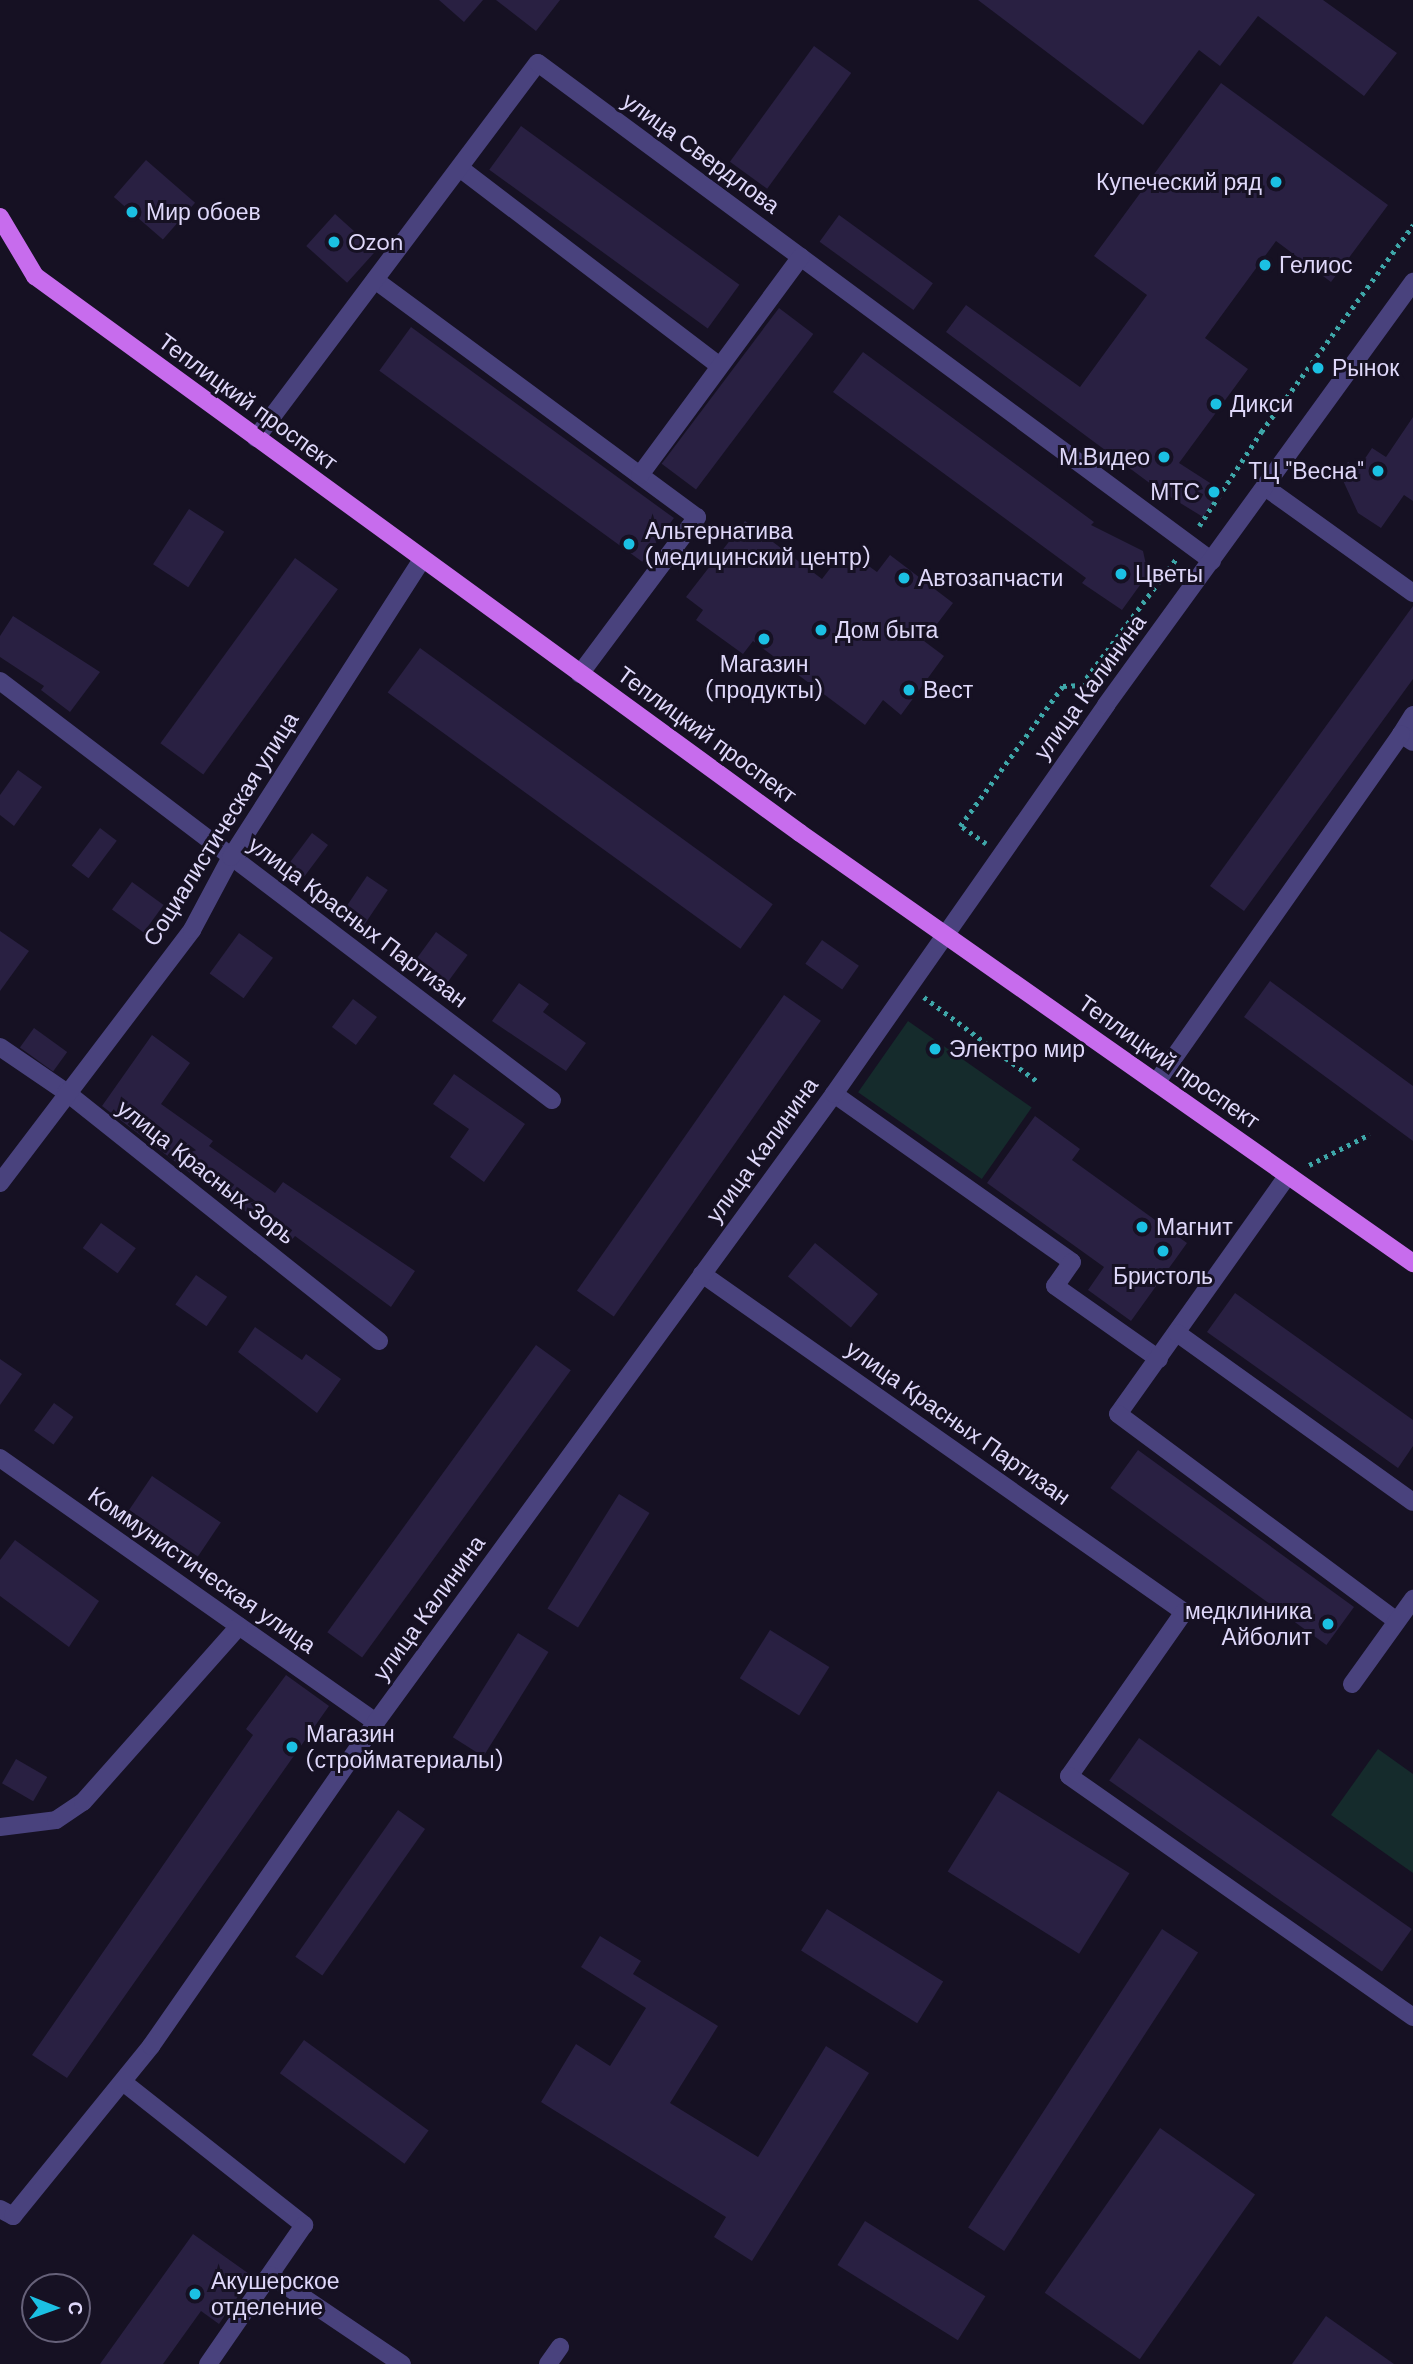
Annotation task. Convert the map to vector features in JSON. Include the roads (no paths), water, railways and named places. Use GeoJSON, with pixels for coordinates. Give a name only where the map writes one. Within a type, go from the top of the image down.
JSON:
{"type":"FeatureCollection","features":[{"type":"Feature","properties":{"kind":"main road","name":"Теплицкий проспект"},"geometry":{"type":"LineString","coordinates":[[0,217],[35,276],[944,936],[1413,1263]]}},
{"type":"Feature","properties":{"kind":"street","name":"улица Свердлова"},"geometry":{"type":"LineString","coordinates":[[256,438],[461,169],[538,62],[1212,561]]}},
{"type":"Feature","properties":{"kind":"street"},"geometry":{"type":"LineString","coordinates":[[461,169],[720,366]]}},
{"type":"Feature","properties":{"kind":"street"},"geometry":{"type":"LineString","coordinates":[[640,475],[801,257]]}},
{"type":"Feature","properties":{"kind":"street"},"geometry":{"type":"LineString","coordinates":[[375,280],[697,517],[580,674]]}},
{"type":"Feature","properties":{"kind":"street","name":"улица Калинина"},"geometry":{"type":"LineString","coordinates":[[7,2212],[151,2046],[376,1722],[834,1094],[1265,487],[1411,289]]}},
{"type":"Feature","properties":{"kind":"street"},"geometry":{"type":"LineString","coordinates":[[1265,487],[1413,593]]}},
{"type":"Feature","properties":{"kind":"street","name":"Социалистическая улица"},"geometry":{"type":"LineString","coordinates":[[0,1183],[66,1092],[192,930],[231,857],[422,559]]}},
{"type":"Feature","properties":{"kind":"street","name":"улица Красных Партизан"},"geometry":{"type":"LineString","coordinates":[[0,681],[552,1100]]}},
{"type":"Feature","properties":{"kind":"street"},"geometry":{"type":"LineString","coordinates":[[1156,1083],[1407,738],[1413,715]]}},
{"type":"Feature","properties":{"kind":"street","name":"улица Красных Зорь"},"geometry":{"type":"LineString","coordinates":[[0,1047],[66,1092],[379,1341]]}},
{"type":"Feature","properties":{"kind":"street"},"geometry":{"type":"LineString","coordinates":[[834,1094],[1072,1262],[1055,1286],[1160,1359]]}},
{"type":"Feature","properties":{"kind":"street"},"geometry":{"type":"LineString","coordinates":[[1288,1175],[1160,1359],[1118,1414],[1397,1621]]}},
{"type":"Feature","properties":{"kind":"street","name":"улица Красных Партизан"},"geometry":{"type":"LineString","coordinates":[[702,1274],[1184,1612],[1069,1776],[1413,2017]]}},
{"type":"Feature","properties":{"kind":"street"},"geometry":{"type":"LineString","coordinates":[[1177,1333],[1413,1502]]}},
{"type":"Feature","properties":{"kind":"street","name":"Коммунистическая улица"},"geometry":{"type":"LineString","coordinates":[[0,1458],[376,1722]]}},
{"type":"Feature","properties":{"kind":"street"},"geometry":{"type":"LineString","coordinates":[[1352,1684],[1413,1599]]}},
{"type":"Feature","properties":{"kind":"street"},"geometry":{"type":"LineString","coordinates":[[2,1829],[56,1820],[83,1802],[239,1626]]}},
{"type":"Feature","properties":{"kind":"street"},"geometry":{"type":"LineString","coordinates":[[122,2082],[304,2225],[208,2364]]}},
{"type":"Feature","properties":{"kind":"street"},"geometry":{"type":"LineString","coordinates":[[270,2274],[402,2364]]}},
{"type":"Feature","properties":{"kind":"street"},"geometry":{"type":"LineString","coordinates":[[548,2364],[560,2347]]}},
{"type":"Feature","properties":{"kind":"place","name":"Купеческий ряд"},"geometry":{"type":"Point","coordinates":[1276,182]}},
{"type":"Feature","properties":{"kind":"place","name":"Мир обоев"},"geometry":{"type":"Point","coordinates":[132,212]}},
{"type":"Feature","properties":{"kind":"place","name":"Ozon"},"geometry":{"type":"Point","coordinates":[334,242]}},
{"type":"Feature","properties":{"kind":"place","name":"Гелиос"},"geometry":{"type":"Point","coordinates":[1265,265]}},
{"type":"Feature","properties":{"kind":"place","name":"Рынок"},"geometry":{"type":"Point","coordinates":[1318,368]}},
{"type":"Feature","properties":{"kind":"place","name":"Дикси"},"geometry":{"type":"Point","coordinates":[1216,404]}},
{"type":"Feature","properties":{"kind":"place","name":"М.Видео"},"geometry":{"type":"Point","coordinates":[1164,457]}},
{"type":"Feature","properties":{"kind":"place","name":"ТЦ \"Весна\""},"geometry":{"type":"Point","coordinates":[1378,471]}},
{"type":"Feature","properties":{"kind":"place","name":"МТС"},"geometry":{"type":"Point","coordinates":[1214,492]}},
{"type":"Feature","properties":{"kind":"place","name":"Альтернатива (медицинский центр)"},"geometry":{"type":"Point","coordinates":[629,544]}},
{"type":"Feature","properties":{"kind":"place","name":"Цветы"},"geometry":{"type":"Point","coordinates":[1121,574]}},
{"type":"Feature","properties":{"kind":"place","name":"Автозапчасти"},"geometry":{"type":"Point","coordinates":[904,578]}},
{"type":"Feature","properties":{"kind":"place","name":"Дом быта"},"geometry":{"type":"Point","coordinates":[821,630]}},
{"type":"Feature","properties":{"kind":"place","name":"Магазин (продукты)"},"geometry":{"type":"Point","coordinates":[764,639]}},
{"type":"Feature","properties":{"kind":"place","name":"Вест"},"geometry":{"type":"Point","coordinates":[909,690]}},
{"type":"Feature","properties":{"kind":"place","name":"Электро мир"},"geometry":{"type":"Point","coordinates":[935,1049]}},
{"type":"Feature","properties":{"kind":"place","name":"Магнит"},"geometry":{"type":"Point","coordinates":[1142,1227]}},
{"type":"Feature","properties":{"kind":"place","name":"Бристоль"},"geometry":{"type":"Point","coordinates":[1163,1251]}},
{"type":"Feature","properties":{"kind":"place","name":"медклиника Айболит"},"geometry":{"type":"Point","coordinates":[1328,1624]}},
{"type":"Feature","properties":{"kind":"place","name":"Магазин (стройматериалы)"},"geometry":{"type":"Point","coordinates":[292,1747]}},
{"type":"Feature","properties":{"kind":"place","name":"Акушерское отделение"},"geometry":{"type":"Point","coordinates":[195,2294]}}]}
